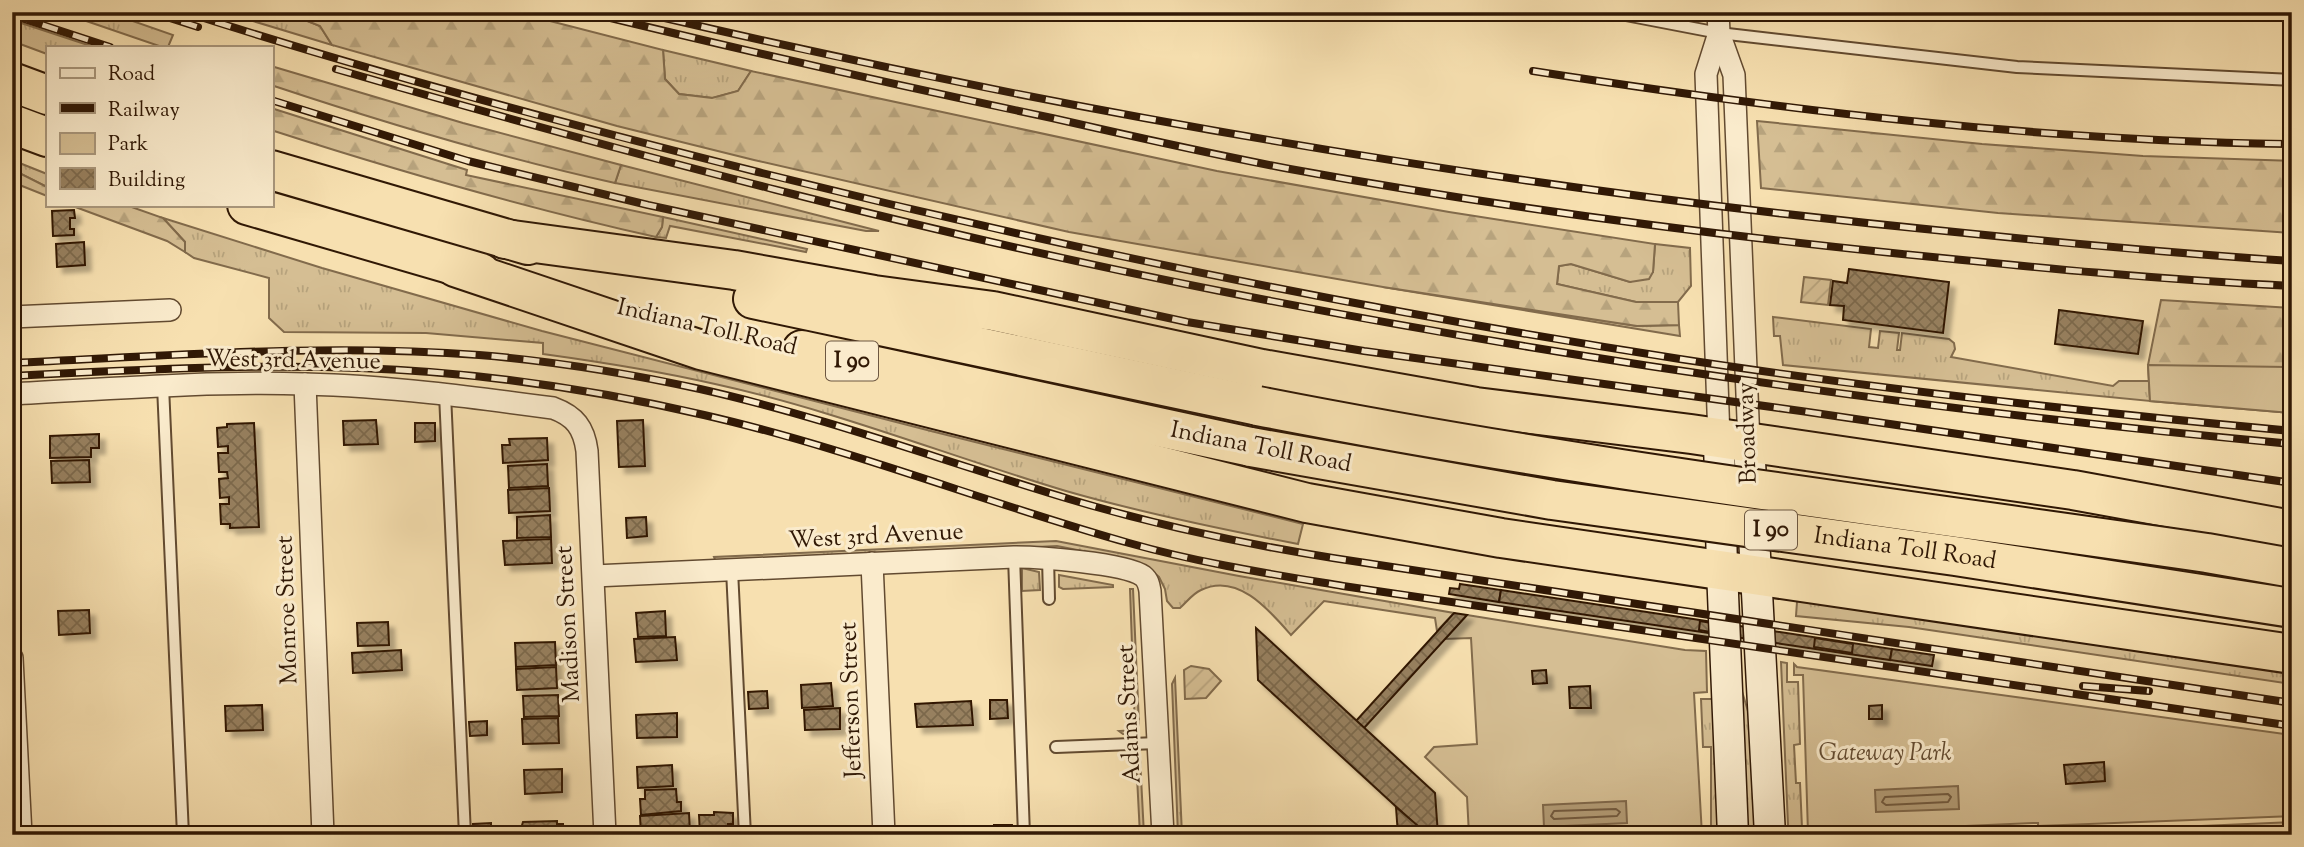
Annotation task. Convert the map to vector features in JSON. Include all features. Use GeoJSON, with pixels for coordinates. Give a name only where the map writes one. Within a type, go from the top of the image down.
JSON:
{"type":"FeatureCollection","features":[{"type":"Feature","properties":{"kind":"highway"},"geometry":{"type":"LineString","coordinates":[[12,82],[46,95]]}},
{"type":"Feature","properties":{"kind":"highway"},"geometry":{"type":"LineString","coordinates":[[12,124],[46,137]]}},
{"type":"Feature","properties":{"kind":"highway","name":"Indiana Toll Road"},"geometry":{"type":"LineString","coordinates":[[273,171],[505,239],[698,287],[1408,436],[2207,553],[2292,568]]}},
{"type":"Feature","properties":{"kind":"highway","name":"Indiana Toll Road"},"geometry":{"type":"LineString","coordinates":[[250,206],[455,267],[682,324],[1251,447],[1552,500],[1955,556],[2292,608]]}},
{"type":"Feature","properties":{"kind":"highway"},"geometry":{"type":"LineString","coordinates":[[505,239],[734,270],[874,295],[993,311],[1262,369],[1476,407],[2073,489],[2292,530]]}},
{"type":"Feature","properties":{"kind":"highway"},"geometry":{"type":"LineString","coordinates":[[455,267],[701,350],[1307,503],[1501,538],[2292,654]]}},
{"type":"Feature","properties":{"kind":"main road","name":"Broadway"},"geometry":{"type":"LineString","coordinates":[[1733,835],[1738,572],[1734,441]]}},
{"type":"Feature","properties":{"kind":"main road","name":"Broadway"},"geometry":{"type":"LineString","coordinates":[[1738,572],[1770,835]]}},
{"type":"Feature","properties":{"kind":"street","name":"Broadway"},"geometry":{"type":"LineString","coordinates":[[1719,23],[1734,75],[1734,441]]}},
{"type":"Feature","properties":{"kind":"street","name":"Broadway"},"geometry":{"type":"LineString","coordinates":[[1719,23],[1706,74],[1734,441]]}},
{"type":"Feature","properties":{"kind":"street"},"geometry":{"type":"LineString","coordinates":[[12,317],[170,310]]}},
{"type":"Feature","properties":{"kind":"street","name":"West 3rd Avenue"},"geometry":{"type":"LineString","coordinates":[[12,394],[163,386],[305,383],[445,394],[554,408],[570,416]]}},
{"type":"Feature","properties":{"kind":"street","name":"Monroe Street"},"geometry":{"type":"LineString","coordinates":[[305,383],[323,835]]}},
{"type":"Feature","properties":{"kind":"street","name":"Madison Street"},"geometry":{"type":"LineString","coordinates":[[570,416],[580,426],[585,438],[605,835]]}},
{"type":"Feature","properties":{"kind":"street","name":"West 3rd Avenue"},"geometry":{"type":"LineString","coordinates":[[594,576],[1048,557],[1135,572],[1147,581],[1150,591]]}},
{"type":"Feature","properties":{"kind":"street","name":"Jefferson Street"},"geometry":{"type":"LineString","coordinates":[[872,563],[884,835]]}},
{"type":"Feature","properties":{"kind":"street","name":"Adams Street"},"geometry":{"type":"LineString","coordinates":[[1150,591],[1163,835]]}},
{"type":"Feature","properties":{"kind":"street"},"geometry":{"type":"LineString","coordinates":[[12,658],[20,835]]}},
{"type":"Feature","properties":{"kind":"lane"},"geometry":{"type":"LineString","coordinates":[[1610,12],[1719,23],[2017,67],[2286,80]]}},
{"type":"Feature","properties":{"kind":"lane"},"geometry":{"type":"LineString","coordinates":[[163,386],[183,835]]}},
{"type":"Feature","properties":{"kind":"lane"},"geometry":{"type":"LineString","coordinates":[[445,394],[464,835]]}},
{"type":"Feature","properties":{"kind":"lane"},"geometry":{"type":"LineString","coordinates":[[1014,557],[1024,835]]}},
{"type":"Feature","properties":{"kind":"lane"},"geometry":{"type":"LineString","coordinates":[[1048,557],[1049,599]]}},
{"type":"Feature","properties":{"kind":"lane"},"geometry":{"type":"LineString","coordinates":[[732,570],[745,835]]}},
{"type":"Feature","properties":{"kind":"lane"},"geometry":{"type":"LineString","coordinates":[[1056,747],[1157,743]]}},
{"type":"Feature","properties":{"kind":"green space"},"geometry":{"type":"Polygon","coordinates":[[[60,12],[107,12],[173,35],[168,46],[159,46],[60,12]]]}},
{"type":"Feature","properties":{"kind":"green space"},"geometry":{"type":"Polygon","coordinates":[[[223,12],[285,12],[320,26],[332,45],[223,12]]]}},
{"type":"Feature","properties":{"kind":"green space"},"geometry":{"type":"Polygon","coordinates":[[[285,12],[515,12],[663,50],[665,79],[679,94],[712,98],[738,91],[751,71],[1217,171],[1449,212],[1655,244],[1653,272],[1649,279],[1630,282],[1571,264],[1559,266],[1557,284],[1636,302],[1678,302],[1679,325],[1637,326],[1383,287],[1069,232],[617,126],[332,45],[320,26],[285,12]]]}},
{"type":"Feature","properties":{"kind":"green space"},"geometry":{"type":"Polygon","coordinates":[[[12,20],[91,46],[46,46],[46,54],[12,41],[12,20]]]}},
{"type":"Feature","properties":{"kind":"green space"},"geometry":{"type":"Polygon","coordinates":[[[663,50],[751,71],[738,91],[713,98],[679,94],[665,79],[663,50]]]}},
{"type":"Feature","properties":{"kind":"green space"},"geometry":{"type":"Polygon","coordinates":[[[273,67],[463,123],[621,165],[615,183],[528,162],[356,113],[273,86],[273,67]]]}},
{"type":"Feature","properties":{"kind":"green space"},"geometry":{"type":"Polygon","coordinates":[[[273,109],[467,170],[466,175],[663,217],[662,227],[656,237],[607,226],[366,160],[273,131],[273,109]]]}},
{"type":"Feature","properties":{"kind":"green space"},"geometry":{"type":"Polygon","coordinates":[[[1757,121],[1982,144],[2143,156],[2292,161],[2292,233],[1998,213],[1761,188],[1757,121]]]}},
{"type":"Feature","properties":{"kind":"green space"},"geometry":{"type":"Polygon","coordinates":[[[12,160],[46,174],[46,186],[21,174],[12,165],[12,160]]]}},
{"type":"Feature","properties":{"kind":"green space"},"geometry":{"type":"Polygon","coordinates":[[[12,165],[21,174],[46,186],[46,196],[12,182],[12,165]]]}},
{"type":"Feature","properties":{"kind":"green space"},"geometry":{"type":"Polygon","coordinates":[[[621,165],[879,231],[866,231],[615,183],[621,165]]]}},
{"type":"Feature","properties":{"kind":"green space"},"geometry":{"type":"Polygon","coordinates":[[[73,206],[129,206],[163,218],[185,242],[185,252],[167,241],[73,206]]]}},
{"type":"Feature","properties":{"kind":"green space"},"geometry":{"type":"Polygon","coordinates":[[[663,217],[807,249],[806,252],[670,226],[666,238],[656,237],[662,227],[663,217]]]}},
{"type":"Feature","properties":{"kind":"green space"},"geometry":{"type":"Polygon","coordinates":[[[163,218],[322,268],[542,331],[1303,524],[1298,544],[1095,499],[848,420],[759,395],[694,379],[543,354],[543,343],[426,333],[284,332],[269,318],[269,278],[194,258],[185,252],[185,242],[163,218]]]}},
{"type":"Feature","properties":{"kind":"green space"},"geometry":{"type":"Polygon","coordinates":[[[1655,244],[1690,248],[1691,286],[1678,302],[1636,302],[1557,284],[1559,266],[1571,264],[1630,282],[1653,272],[1655,244]]]}},
{"type":"Feature","properties":{"kind":"green space"},"geometry":{"type":"Polygon","coordinates":[[[1804,277],[1831,280],[1828,305],[1801,302],[1804,277]]]}},
{"type":"Feature","properties":{"kind":"green space"},"geometry":{"type":"Polygon","coordinates":[[[1383,287],[1637,326],[1679,325],[1680,336],[1383,287]]]}},
{"type":"Feature","properties":{"kind":"green space"},"geometry":{"type":"Polygon","coordinates":[[[2161,300],[2292,308],[2292,413],[2150,401],[2148,365],[2161,300]]]}},
{"type":"Feature","properties":{"kind":"green space"},"geometry":{"type":"Polygon","coordinates":[[[1773,317],[1871,329],[1869,347],[1878,348],[1880,331],[1899,333],[1897,350],[1900,350],[1902,333],[1949,339],[1954,343],[1955,349],[1951,357],[2113,386],[2119,381],[2150,381],[2150,401],[1783,365],[1780,336],[1774,336],[1773,317]]]}},
{"type":"Feature","properties":{"kind":"green space"},"geometry":{"type":"Polygon","coordinates":[[[2148,365],[2292,367],[2292,413],[2150,401],[2148,365]]]}},
{"type":"Feature","properties":{"kind":"green space"},"geometry":{"type":"Polygon","coordinates":[[[1056,541],[1454,613],[1437,631],[1435,618],[1324,601],[1291,635],[1263,605],[1240,590],[1215,586],[1198,592],[1180,608],[1173,608],[1167,601],[1159,577],[1146,566],[1057,546],[716,562],[714,557],[1056,541]]]}},
{"type":"Feature","properties":{"kind":"green space"},"geometry":{"type":"Polygon","coordinates":[[[1022,568],[1039,572],[1040,590],[1022,591],[1022,568]]]}},
{"type":"Feature","properties":{"kind":"green space"},"geometry":{"type":"Polygon","coordinates":[[[1059,575],[1113,587],[1063,589],[1059,587],[1059,575]]]}},
{"type":"Feature","properties":{"kind":"green space"},"geometry":{"type":"Polygon","coordinates":[[[1130,589],[1133,589],[1139,724],[1135,733],[1123,734],[1119,731],[1135,730],[1130,589]]]}},
{"type":"Feature","properties":{"kind":"green space"},"geometry":{"type":"Polygon","coordinates":[[[1805,594],[2292,664],[2292,684],[1909,627],[1796,616],[1797,602],[1805,594]]]}},
{"type":"Feature","properties":{"kind":"green space"},"geometry":{"type":"Polygon","coordinates":[[[1467,615],[1685,650],[1706,651],[1707,692],[1694,693],[1702,835],[1469,835],[1467,797],[1425,757],[1434,747],[1477,744],[1471,638],[1445,639],[1467,615]]]}},
{"type":"Feature","properties":{"kind":"green space"},"geometry":{"type":"Polygon","coordinates":[[[1781,662],[1787,663],[1787,682],[1798,682],[1800,744],[1794,745],[1796,783],[1800,783],[1802,828],[1795,829],[1795,834],[1789,834],[1788,825],[1781,662]]]}},
{"type":"Feature","properties":{"kind":"green space","name":"Gateway Park"},"geometry":{"type":"Polygon","coordinates":[[[1794,664],[1797,667],[2292,735],[2292,816],[1808,833],[1803,675],[1794,675],[1794,664]]]}},
{"type":"Feature","properties":{"kind":"green space"},"geometry":{"type":"Polygon","coordinates":[[[1191,666],[1209,669],[1221,681],[1206,698],[1185,699],[1184,670],[1191,666]]]}},
{"type":"Feature","properties":{"kind":"green space"},"geometry":{"type":"Polygon","coordinates":[[[1175,678],[1182,835],[1178,835],[1172,684],[1175,678]]]}},
{"type":"Feature","properties":{"kind":"green space"},"geometry":{"type":"Polygon","coordinates":[[[1740,685],[1751,721],[1756,829],[1745,830],[1740,685]]]}},
{"type":"Feature","properties":{"kind":"green space"},"geometry":{"type":"Polygon","coordinates":[[[1701,699],[1717,699],[1722,835],[1711,831],[1711,747],[1703,747],[1701,699]]]}},
{"type":"Feature","properties":{"kind":"green space"},"geometry":{"type":"Polygon","coordinates":[[[1131,753],[1140,758],[1144,835],[1140,835],[1136,757],[1120,757],[1122,754],[1131,753]]]}},
{"type":"Feature","properties":{"kind":"green space"},"geometry":{"type":"Polygon","coordinates":[[[2292,822],[2292,828],[2139,835],[1914,835],[2033,829],[2033,832],[2039,833],[2292,822]]]}},
{"type":"Feature","properties":{"kind":"water"},"geometry":{"type":"Polygon","coordinates":[[[1958,786],[1959,809],[1876,812],[1875,790],[1958,786]]]}},
{"type":"Feature","properties":{"kind":"water"},"geometry":{"type":"Polygon","coordinates":[[[1626,801],[1627,823],[1544,827],[1543,805],[1626,801]]]}},
{"type":"Feature","properties":{"kind":"building"},"geometry":{"type":"Polygon","coordinates":[[[74,210],[75,218],[70,218],[70,229],[74,229],[74,235],[53,236],[52,211],[74,210]]]}},
{"type":"Feature","properties":{"kind":"building"},"geometry":{"type":"Polygon","coordinates":[[[84,242],[85,265],[57,267],[56,244],[84,242]]]}},
{"type":"Feature","properties":{"kind":"building"},"geometry":{"type":"Polygon","coordinates":[[[1849,269],[1949,282],[1943,333],[1843,320],[1844,306],[1830,305],[1833,281],[1847,283],[1849,269]]]}},
{"type":"Feature","properties":{"kind":"building"},"geometry":{"type":"Polygon","coordinates":[[[2059,310],[2143,321],[2138,354],[2055,344],[2059,310]]]}},
{"type":"Feature","properties":{"kind":"building"},"geometry":{"type":"Polygon","coordinates":[[[376,420],[378,444],[344,445],[343,421],[376,420]]]}},
{"type":"Feature","properties":{"kind":"building"},"geometry":{"type":"Polygon","coordinates":[[[643,420],[645,466],[619,467],[617,421],[643,420]]]}},
{"type":"Feature","properties":{"kind":"building"},"geometry":{"type":"Polygon","coordinates":[[[254,423],[259,527],[230,528],[230,524],[221,524],[220,504],[229,504],[229,497],[220,498],[219,479],[228,478],[227,472],[219,472],[218,453],[228,453],[228,446],[218,447],[217,428],[227,427],[227,424],[254,423]]]}},
{"type":"Feature","properties":{"kind":"building"},"geometry":{"type":"Polygon","coordinates":[[[415,423],[435,423],[435,441],[415,442],[415,423]]]}},
{"type":"Feature","properties":{"kind":"building"},"geometry":{"type":"Polygon","coordinates":[[[99,434],[99,448],[91,448],[91,457],[50,458],[50,436],[99,434]]]}},
{"type":"Feature","properties":{"kind":"building"},"geometry":{"type":"Polygon","coordinates":[[[547,438],[548,460],[503,463],[502,445],[510,445],[509,439],[547,438]]]}},
{"type":"Feature","properties":{"kind":"building"},"geometry":{"type":"Polygon","coordinates":[[[89,460],[90,482],[52,483],[51,461],[89,460]]]}},
{"type":"Feature","properties":{"kind":"building"},"geometry":{"type":"Polygon","coordinates":[[[547,464],[548,486],[509,488],[508,466],[547,464]]]}},
{"type":"Feature","properties":{"kind":"building"},"geometry":{"type":"Polygon","coordinates":[[[549,488],[550,511],[509,513],[508,490],[549,488]]]}},
{"type":"Feature","properties":{"kind":"building"},"geometry":{"type":"Polygon","coordinates":[[[550,515],[551,537],[517,538],[517,517],[550,515]]]}},
{"type":"Feature","properties":{"kind":"building"},"geometry":{"type":"Polygon","coordinates":[[[646,517],[647,536],[627,538],[626,518],[646,517]]]}},
{"type":"Feature","properties":{"kind":"building"},"geometry":{"type":"Polygon","coordinates":[[[551,539],[552,563],[505,565],[503,541],[551,539]]]}},
{"type":"Feature","properties":{"kind":"building"},"geometry":{"type":"Polygon","coordinates":[[[1460,584],[1501,590],[1499,602],[1449,594],[1450,588],[1459,589],[1460,584]]]}},
{"type":"Feature","properties":{"kind":"building"},"geometry":{"type":"Polygon","coordinates":[[[1501,590],[1892,649],[1890,660],[1499,602],[1501,590]]]}},
{"type":"Feature","properties":{"kind":"building"},"geometry":{"type":"Polygon","coordinates":[[[89,610],[90,633],[59,635],[58,611],[89,610]]]}},
{"type":"Feature","properties":{"kind":"building"},"geometry":{"type":"Polygon","coordinates":[[[665,611],[666,636],[638,637],[636,613],[665,611]]]}},
{"type":"Feature","properties":{"kind":"building"},"geometry":{"type":"Polygon","coordinates":[[[1454,613],[1467,615],[1364,728],[1356,721],[1454,613]]]}},
{"type":"Feature","properties":{"kind":"building"},"geometry":{"type":"Polygon","coordinates":[[[1700,621],[1717,624],[1716,633],[1699,630],[1700,621]]]}},
{"type":"Feature","properties":{"kind":"building"},"geometry":{"type":"Polygon","coordinates":[[[388,622],[389,645],[358,646],[357,623],[388,622]]]}},
{"type":"Feature","properties":{"kind":"building"},"geometry":{"type":"Polygon","coordinates":[[[1256,628],[1435,793],[1438,835],[1427,835],[1258,680],[1256,628]]]}},
{"type":"Feature","properties":{"kind":"building"},"geometry":{"type":"Polygon","coordinates":[[[675,637],[677,660],[636,662],[634,639],[675,637]]]}},
{"type":"Feature","properties":{"kind":"building"},"geometry":{"type":"Polygon","coordinates":[[[1815,638],[1853,644],[1852,653],[1814,647],[1815,638]]]}},
{"type":"Feature","properties":{"kind":"building"},"geometry":{"type":"Polygon","coordinates":[[[555,642],[556,665],[516,667],[515,643],[555,642]]]}},
{"type":"Feature","properties":{"kind":"building"},"geometry":{"type":"Polygon","coordinates":[[[1892,649],[1934,655],[1932,666],[1890,660],[1892,649]]]}},
{"type":"Feature","properties":{"kind":"building"},"geometry":{"type":"Polygon","coordinates":[[[401,650],[402,670],[353,673],[352,653],[401,650]]]}},
{"type":"Feature","properties":{"kind":"building"},"geometry":{"type":"Polygon","coordinates":[[[556,667],[557,688],[517,690],[516,669],[556,667]]]}},
{"type":"Feature","properties":{"kind":"building"},"geometry":{"type":"Polygon","coordinates":[[[1546,670],[1547,683],[1533,684],[1532,671],[1546,670]]]}},
{"type":"Feature","properties":{"kind":"building"},"geometry":{"type":"Polygon","coordinates":[[[831,683],[833,706],[802,708],[801,685],[831,683]]]}},
{"type":"Feature","properties":{"kind":"building"},"geometry":{"type":"Polygon","coordinates":[[[1590,686],[1591,708],[1570,708],[1569,687],[1590,686]]]}},
{"type":"Feature","properties":{"kind":"building"},"geometry":{"type":"Polygon","coordinates":[[[767,691],[768,708],[749,709],[748,692],[767,691]]]}},
{"type":"Feature","properties":{"kind":"building"},"geometry":{"type":"Polygon","coordinates":[[[558,695],[559,716],[524,717],[523,696],[558,695]]]}},
{"type":"Feature","properties":{"kind":"building"},"geometry":{"type":"Polygon","coordinates":[[[990,700],[1007,700],[1008,718],[990,719],[990,700]]]}},
{"type":"Feature","properties":{"kind":"building"},"geometry":{"type":"Polygon","coordinates":[[[971,701],[973,725],[917,727],[915,704],[971,701]]]}},
{"type":"Feature","properties":{"kind":"building"},"geometry":{"type":"Polygon","coordinates":[[[262,705],[263,730],[226,731],[225,706],[262,705]]]}},
{"type":"Feature","properties":{"kind":"building"},"geometry":{"type":"Polygon","coordinates":[[[1882,705],[1882,719],[1869,719],[1869,706],[1882,705]]]}},
{"type":"Feature","properties":{"kind":"building"},"geometry":{"type":"Polygon","coordinates":[[[840,708],[840,729],[805,730],[804,710],[840,708]]]}},
{"type":"Feature","properties":{"kind":"building"},"geometry":{"type":"Polygon","coordinates":[[[677,713],[677,737],[637,738],[636,715],[677,713]]]}},
{"type":"Feature","properties":{"kind":"building"},"geometry":{"type":"Polygon","coordinates":[[[558,718],[559,743],[523,744],[522,719],[558,718]]]}},
{"type":"Feature","properties":{"kind":"building"},"geometry":{"type":"Polygon","coordinates":[[[487,721],[487,735],[470,736],[469,722],[487,721]]]}},
{"type":"Feature","properties":{"kind":"building"},"geometry":{"type":"Polygon","coordinates":[[[2104,762],[2105,781],[2066,784],[2064,765],[2104,762]]]}},
{"type":"Feature","properties":{"kind":"building"},"geometry":{"type":"Polygon","coordinates":[[[672,765],[673,786],[638,788],[637,767],[672,765]]]}},
{"type":"Feature","properties":{"kind":"building"},"geometry":{"type":"Polygon","coordinates":[[[562,769],[562,792],[525,794],[524,770],[562,769]]]}},
{"type":"Feature","properties":{"kind":"building"},"geometry":{"type":"Polygon","coordinates":[[[676,789],[681,811],[641,815],[640,799],[645,799],[645,790],[676,789]]]}},
{"type":"Feature","properties":{"kind":"building"},"geometry":{"type":"Polygon","coordinates":[[[1396,807],[1418,826],[1418,835],[1398,835],[1396,807]]]}},
{"type":"Feature","properties":{"kind":"building"},"geometry":{"type":"Polygon","coordinates":[[[714,812],[733,813],[733,824],[728,824],[728,834],[700,835],[699,815],[714,815],[714,812]]]}},
{"type":"Feature","properties":{"kind":"building"},"geometry":{"type":"Polygon","coordinates":[[[689,813],[690,833],[641,835],[640,816],[689,813]]]}},
{"type":"Feature","properties":{"kind":"building"},"geometry":{"type":"Polygon","coordinates":[[[557,821],[557,824],[563,824],[563,835],[519,835],[523,822],[557,821]]]}},
{"type":"Feature","properties":{"kind":"building"},"geometry":{"type":"Polygon","coordinates":[[[491,823],[491,835],[473,835],[473,824],[491,823]]]}},
{"type":"Feature","properties":{"kind":"building"},"geometry":{"type":"Polygon","coordinates":[[[994,825],[1012,825],[1013,835],[994,835],[994,825]]]}},
{"type":"Feature","properties":{"kind":"building"},"geometry":{"type":"Polygon","coordinates":[[[958,829],[959,835],[922,835],[922,830],[958,829]]]}},
{"type":"Feature","properties":{"kind":"railway"},"geometry":{"type":"LineString","coordinates":[[151,12],[198,27]]}},
{"type":"Feature","properties":{"kind":"railway"},"geometry":{"type":"LineString","coordinates":[[185,12],[399,77],[686,154],[987,227],[1332,299],[1564,340],[1832,381],[1985,400],[2292,431]]}},
{"type":"Feature","properties":{"kind":"railway"},"geometry":{"type":"LineString","coordinates":[[586,12],[819,67],[1200,151],[1442,195],[1595,218],[1825,246],[2097,273],[2292,286]]}},
{"type":"Feature","properties":{"kind":"railway"},"geometry":{"type":"LineString","coordinates":[[639,12],[968,84],[1133,116],[1464,171],[1798,215],[2088,245],[2292,261]]}},
{"type":"Feature","properties":{"kind":"railway"},"geometry":{"type":"LineString","coordinates":[[12,15],[107,46]]}},
{"type":"Feature","properties":{"kind":"railway"},"geometry":{"type":"LineString","coordinates":[[336,69],[776,190],[997,243],[1220,291],[1486,340],[1754,381],[2023,416],[2292,444]]}},
{"type":"Feature","properties":{"kind":"railway"},"geometry":{"type":"LineString","coordinates":[[1533,71],[1721,98],[1911,121],[2101,137],[2292,144]]}},
{"type":"Feature","properties":{"kind":"railway"},"geometry":{"type":"LineString","coordinates":[[273,101],[468,161],[648,205],[1187,322],[1364,351],[1801,411],[2292,483]]}},
{"type":"Feature","properties":{"kind":"railway"},"geometry":{"type":"LineString","coordinates":[[12,363],[246,352],[362,350],[479,355],[590,368],[747,400],[1102,508],[1233,540],[1333,558],[2292,703]]}},
{"type":"Feature","properties":{"kind":"railway"},"geometry":{"type":"LineString","coordinates":[[12,376],[230,367],[360,368],[447,373],[577,390],[758,428],[1129,543],[1235,568],[2292,726]]}},
{"type":"Feature","properties":{"kind":"railway"},"geometry":{"type":"LineString","coordinates":[[2083,686],[2149,691]]}}]}
